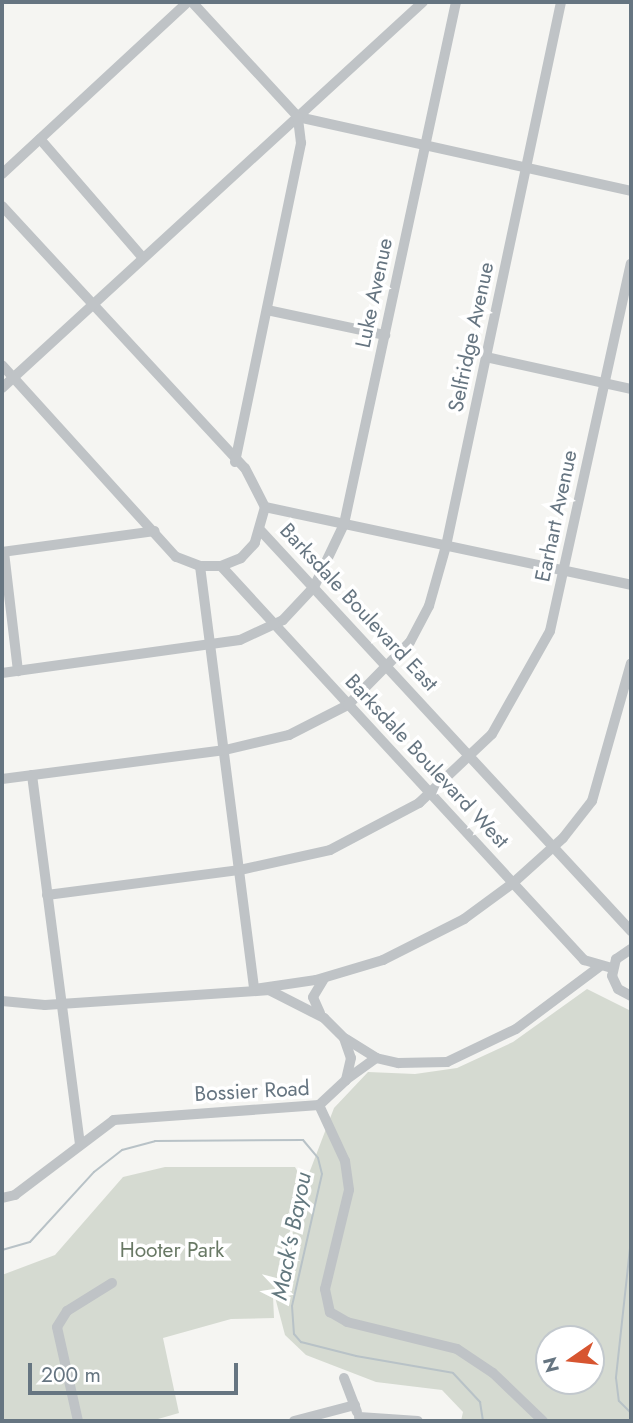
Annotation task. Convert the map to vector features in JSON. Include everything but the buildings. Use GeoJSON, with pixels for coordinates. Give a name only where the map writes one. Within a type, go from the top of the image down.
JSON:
{"type":"FeatureCollection","features":[{"type":"Feature","properties":{"kind":"street"},"geometry":{"type":"LineString","coordinates":[[2,174],[190,2],[298,117],[631,191]]}},
{"type":"Feature","properties":{"kind":"street"},"geometry":{"type":"LineString","coordinates":[[2,388],[423,2]]}},
{"type":"Feature","properties":{"kind":"street","name":"Luke Avenue"},"geometry":{"type":"LineString","coordinates":[[314,587],[344,524],[456,2]]}},
{"type":"Feature","properties":{"kind":"street","name":"Selfridge Avenue"},"geometry":{"type":"LineString","coordinates":[[2,779],[225,750],[289,735],[348,705],[388,667],[424,618],[446,546],[561,2]]}},
{"type":"Feature","properties":{"kind":"street"},"geometry":{"type":"LineString","coordinates":[[235,462],[301,143],[298,117]]}},
{"type":"Feature","properties":{"kind":"street"},"geometry":{"type":"LineString","coordinates":[[40,139],[143,258]]}},
{"type":"Feature","properties":{"kind":"street","name":"Barksdale Boulevard East"},"geometry":{"type":"LineString","coordinates":[[2,206],[258,486],[265,508],[261,531],[555,846],[631,932]]}},
{"type":"Feature","properties":{"kind":"street","name":"Earhart Avenue"},"geometry":{"type":"LineString","coordinates":[[47,895],[240,870],[348,843],[431,794],[471,756],[506,714],[536,662],[565,570],[631,264]]}},
{"type":"Feature","properties":{"kind":"street"},"geometry":{"type":"LineString","coordinates":[[267,310],[385,335]]}},
{"type":"Feature","properties":{"kind":"street"},"geometry":{"type":"LineString","coordinates":[[486,357],[631,389]]}},
{"type":"Feature","properties":{"kind":"street"},"geometry":{"type":"LineString","coordinates":[[2,365],[155,531],[176,558],[200,566],[219,566],[248,552],[261,531]]}},
{"type":"Feature","properties":{"kind":"street"},"geometry":{"type":"LineString","coordinates":[[265,508],[631,585]]}},
{"type":"Feature","properties":{"kind":"street"},"geometry":{"type":"LineString","coordinates":[[18,671],[3,552],[155,531]]}},
{"type":"Feature","properties":{"kind":"street"},"geometry":{"type":"LineString","coordinates":[[200,566],[254,989]]}},
{"type":"Feature","properties":{"kind":"street","name":"Barksdale Boulevard West"},"geometry":{"type":"LineString","coordinates":[[219,566],[584,960],[599,967]]}},
{"type":"Feature","properties":{"kind":"street"},"geometry":{"type":"LineString","coordinates":[[2,673],[210,646],[275,625],[314,587]]}},
{"type":"Feature","properties":{"kind":"street"},"geometry":{"type":"LineString","coordinates":[[2,1001],[61,1004],[254,989],[326,977],[415,946],[513,883],[555,846],[584,814],[598,787],[631,663]]}},
{"type":"Feature","properties":{"kind":"street"},"geometry":{"type":"LineString","coordinates":[[32,775],[80,1143]]}},
{"type":"Feature","properties":{"kind":"street"},"geometry":{"type":"LineString","coordinates":[[631,932],[626,951],[612,968],[614,984],[631,996]]}},
{"type":"Feature","properties":{"kind":"street"},"geometry":{"type":"LineString","coordinates":[[254,989],[287,995],[324,1018],[344,1038],[376,1058],[421,1065],[475,1051],[543,1011],[599,967],[612,968]]}},
{"type":"Feature","properties":{"kind":"street"},"geometry":{"type":"LineString","coordinates":[[324,1018],[313,997],[326,977]]}},
{"type":"Feature","properties":{"kind":"street"},"geometry":{"type":"LineString","coordinates":[[344,1038],[351,1058],[346,1080]]}},
{"type":"Feature","properties":{"kind":"street"},"geometry":{"type":"LineString","coordinates":[[319,1105],[346,1080],[376,1058]]}},
{"type":"Feature","properties":{"kind":"street","name":"Bossier Road"},"geometry":{"type":"LineString","coordinates":[[2,1198],[15,1195],[80,1143],[128,1116],[319,1105],[345,1161],[349,1190],[325,1289],[330,1312],[347,1322],[457,1349],[493,1373],[544,1421]]}},
{"type":"Feature","properties":{"kind":"street"},"geometry":{"type":"LineString","coordinates":[[78,1421],[58,1347],[58,1323],[71,1308],[112,1283]]}},
{"type":"Feature","properties":{"kind":"street"},"geometry":{"type":"LineString","coordinates":[[344,1378],[359,1419],[418,1421]]}},
{"type":"Feature","properties":{"kind":"street"},"geometry":{"type":"LineString","coordinates":[[294,1421],[355,1405]]}},
{"type":"Feature","properties":{"kind":"green space"},"geometry":{"type":"Polygon","coordinates":[[[587,989],[631,1011],[631,1421],[461,1421],[463,1412],[442,1390],[376,1382],[306,1355],[285,1335],[275,1297],[308,1176],[334,1108],[368,1072],[415,1074],[457,1068],[513,1042],[587,989]]]}},
{"type":"Feature","properties":{"kind":"green space","name":"Hooter Park"},"geometry":{"type":"Polygon","coordinates":[[[165,1167],[295,1167],[303,1181],[273,1296],[274,1318],[231,1319],[163,1338],[179,1413],[151,1421],[2,1421],[2,1275],[55,1255],[123,1177],[165,1167]]]}},
{"type":"Feature","properties":{"kind":"waterway","name":"Mack's Bayou"},"geometry":{"type":"LineString","coordinates":[[2,1250],[30,1242],[94,1172],[122,1150],[155,1141],[303,1140],[318,1158],[322,1174],[292,1306],[294,1334],[301,1342],[356,1356],[453,1373],[480,1402],[483,1421]]}},
{"type":"Feature","properties":{"kind":"waterway","name":"Mack's Bayou"},"geometry":{"type":"LineString","coordinates":[[631,1239],[616,1378],[619,1401],[631,1413]]}}]}
